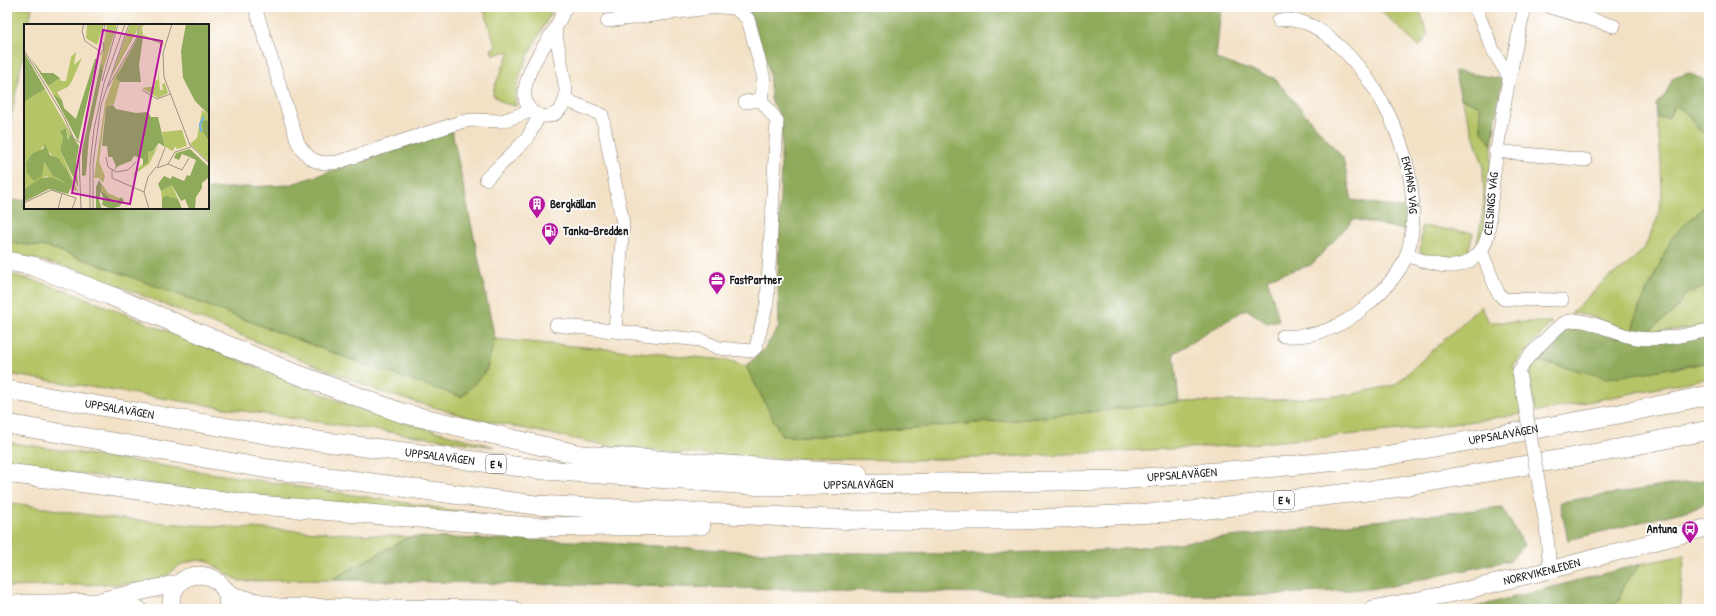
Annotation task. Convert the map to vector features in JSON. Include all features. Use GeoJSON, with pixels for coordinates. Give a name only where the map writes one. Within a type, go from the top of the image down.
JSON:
{"type":"FeatureCollection","features":[{"type":"Feature","properties":{"kind":"highway"},"geometry":{"type":"LineString","coordinates":[[7,261],[33,266],[109,295],[288,371],[402,413],[581,454],[989,483]]}},
{"type":"Feature","properties":{"kind":"highway","name":"UPPSALAVÄGEN"},"geometry":{"type":"LineString","coordinates":[[7,390],[271,435],[545,470],[764,486],[1118,480],[1379,457],[1620,414],[1709,395]]}},
{"type":"Feature","properties":{"kind":"highway","name":"E 4"},"geometry":{"type":"LineString","coordinates":[[7,424],[268,469],[535,505],[854,520],[1022,520],[1191,511],[1393,488],[1603,452],[1709,430]]}},
{"type":"Feature","properties":{"kind":"highway"},"geometry":{"type":"LineString","coordinates":[[7,473],[247,504],[531,527],[747,524],[854,520]]}},
{"type":"Feature","properties":{"kind":"main road","name":"NORRVIKENLEDEN"},"geometry":{"type":"LineString","coordinates":[[1373,609],[1459,592],[1550,570],[1709,527]]}},
{"type":"Feature","properties":{"kind":"main road"},"geometry":{"type":"LineString","coordinates":[[95,602],[179,583],[192,576],[206,576],[216,580],[223,588],[234,596],[273,608],[513,609]]}},
{"type":"Feature","properties":{"kind":"main road"},"geometry":{"type":"LineString","coordinates":[[171,609],[172,595],[179,583]]}},
{"type":"Feature","properties":{"kind":"main road"},"geometry":{"type":"LineString","coordinates":[[223,588],[227,597],[227,609]]}},
{"type":"Feature","properties":{"kind":"main road"},"geometry":{"type":"LineString","coordinates":[[7,604],[95,602],[138,609]]}},
{"type":"Feature","properties":{"kind":"street"},"geometry":{"type":"LineString","coordinates":[[255,7],[298,144],[305,155],[315,162],[326,164],[338,162],[461,122],[471,120],[502,121],[535,113],[554,115],[560,111],[566,100],[566,90],[555,29]]}},
{"type":"Feature","properties":{"kind":"street"},"geometry":{"type":"LineString","coordinates":[[486,179],[527,138],[535,113],[525,97],[525,88],[542,47],[555,29],[566,7]]}},
{"type":"Feature","properties":{"kind":"street"},"geometry":{"type":"LineString","coordinates":[[607,21],[717,7]]}},
{"type":"Feature","properties":{"kind":"street"},"geometry":{"type":"LineString","coordinates":[[556,325],[700,340],[719,348],[752,352],[756,347],[767,303],[778,120],[761,100],[764,79],[748,19],[735,8],[720,7]]}},
{"type":"Feature","properties":{"kind":"street"},"geometry":{"type":"LineString","coordinates":[[1475,7],[1494,52],[1508,75]]}},
{"type":"Feature","properties":{"kind":"street","name":"CELSINGS VÄG"},"geometry":{"type":"LineString","coordinates":[[1406,255],[1436,266],[1451,267],[1469,261],[1481,250],[1488,233],[1495,151],[1508,75],[1525,7]]}},
{"type":"Feature","properties":{"kind":"street"},"geometry":{"type":"LineString","coordinates":[[1550,7],[1614,26]]}},
{"type":"Feature","properties":{"kind":"street","name":"EKMANS VÄG"},"geometry":{"type":"LineString","coordinates":[[1279,20],[1299,20],[1318,28],[1355,60],[1374,86],[1399,141],[1410,185],[1413,209],[1412,225],[1406,255],[1393,278],[1378,296],[1345,321],[1328,330],[1308,336],[1283,336]]}},
{"type":"Feature","properties":{"kind":"street"},"geometry":{"type":"LineString","coordinates":[[566,100],[602,115],[623,224],[614,331]]}},
{"type":"Feature","properties":{"kind":"street"},"geometry":{"type":"LineString","coordinates":[[745,102],[761,100]]}},
{"type":"Feature","properties":{"kind":"street"},"geometry":{"type":"LineString","coordinates":[[1495,151],[1586,160]]}},
{"type":"Feature","properties":{"kind":"street"},"geometry":{"type":"LineString","coordinates":[[1481,250],[1498,293],[1504,299],[1562,300]]}},
{"type":"Feature","properties":{"kind":"street"},"geometry":{"type":"LineString","coordinates":[[1550,570],[1546,525],[1520,372],[1527,358],[1558,327],[1571,321],[1587,322],[1618,334],[1636,338],[1655,339],[1709,330]]}},
{"type":"Feature","properties":{"kind":"green space"},"geometry":{"type":"Polygon","coordinates":[[[10,7],[32,7],[29,24],[24,24],[24,50],[7,139],[7,25],[10,7]]]}},
{"type":"Feature","properties":{"kind":"green space"},"geometry":{"type":"Polygon","coordinates":[[[483,7],[554,7],[522,69],[518,82],[516,106],[503,103],[493,95],[494,88],[510,51],[493,55],[491,49],[496,47],[483,7]]]}},
{"type":"Feature","properties":{"kind":"green space"},"geometry":{"type":"Polygon","coordinates":[[[748,7],[1221,7],[1216,59],[1274,78],[1343,158],[1352,200],[1409,209],[1409,231],[1354,219],[1311,265],[1267,278],[1279,320],[1267,323],[1246,309],[1174,353],[1179,402],[1017,420],[886,430],[838,436],[782,436],[746,366],[764,349],[779,327],[778,278],[782,120],[771,99],[769,70],[748,7]]]}},
{"type":"Feature","properties":{"kind":"green space"},"geometry":{"type":"Polygon","coordinates":[[[1377,7],[1413,7],[1421,14],[1428,35],[1419,47],[1377,7]]]}},
{"type":"Feature","properties":{"kind":"green space"},"geometry":{"type":"Polygon","coordinates":[[[1454,71],[1502,79],[1492,145],[1481,130],[1480,106],[1461,98],[1454,71]]]}},
{"type":"Feature","properties":{"kind":"green space"},"geometry":{"type":"Polygon","coordinates":[[[1688,73],[1709,82],[1709,137],[1698,129],[1689,115],[1675,105],[1669,117],[1657,118],[1656,104],[1666,94],[1672,79],[1688,73]]]}},
{"type":"Feature","properties":{"kind":"green space"},"geometry":{"type":"Polygon","coordinates":[[[1461,98],[1480,106],[1481,130],[1492,145],[1486,230],[1476,250],[1484,204],[1483,165],[1461,98]]]}},
{"type":"Feature","properties":{"kind":"green space"},"geometry":{"type":"Polygon","coordinates":[[[1675,105],[1689,115],[1698,129],[1709,137],[1709,202],[1673,237],[1639,308],[1632,331],[1583,314],[1571,313],[1607,278],[1624,268],[1644,249],[1657,219],[1662,196],[1661,161],[1657,118],[1669,117],[1675,105]]]}},
{"type":"Feature","properties":{"kind":"green space"},"geometry":{"type":"Polygon","coordinates":[[[452,131],[495,339],[486,371],[462,397],[371,367],[94,263],[47,247],[7,243],[7,201],[24,200],[24,209],[209,209],[209,189],[289,185],[452,131]]]}},
{"type":"Feature","properties":{"kind":"green space"},"geometry":{"type":"Polygon","coordinates":[[[1709,202],[1709,285],[1684,295],[1676,310],[1647,332],[1632,331],[1639,308],[1673,236],[1709,202]]]}},
{"type":"Feature","properties":{"kind":"green space"},"geometry":{"type":"Polygon","coordinates":[[[1422,226],[1473,233],[1467,256],[1452,262],[1427,256],[1420,251],[1422,226]]]}},
{"type":"Feature","properties":{"kind":"green space"},"geometry":{"type":"Polygon","coordinates":[[[7,243],[47,247],[94,263],[371,367],[486,371],[495,339],[728,360],[746,366],[782,436],[838,436],[886,430],[1017,420],[1179,402],[1275,400],[1348,395],[1395,385],[1481,306],[1489,322],[1552,322],[1513,366],[1517,373],[1522,414],[1432,427],[1229,446],[912,460],[744,458],[609,446],[468,417],[384,393],[77,269],[7,253],[7,243]]]}},
{"type":"Feature","properties":{"kind":"green space"},"geometry":{"type":"Polygon","coordinates":[[[7,273],[65,290],[362,410],[495,447],[283,417],[7,374],[7,273]]]}},
{"type":"Feature","properties":{"kind":"green space"},"geometry":{"type":"Polygon","coordinates":[[[1709,285],[1709,324],[1694,328],[1647,332],[1676,310],[1684,295],[1709,285]]]}},
{"type":"Feature","properties":{"kind":"green space"},"geometry":{"type":"Polygon","coordinates":[[[1586,324],[1613,337],[1709,333],[1709,362],[1609,378],[1532,359],[1564,328],[1586,324]]]}},
{"type":"Feature","properties":{"kind":"green space"},"geometry":{"type":"Polygon","coordinates":[[[1532,359],[1565,368],[1680,368],[1709,362],[1709,378],[1536,412],[1528,373],[1528,367],[1532,359]]]}},
{"type":"Feature","properties":{"kind":"green space"},"geometry":{"type":"Polygon","coordinates":[[[7,442],[485,515],[254,497],[7,464],[7,442]]]}},
{"type":"Feature","properties":{"kind":"green space"},"geometry":{"type":"Polygon","coordinates":[[[1709,479],[1709,501],[1694,509],[1568,540],[1560,502],[1709,479]]]}},
{"type":"Feature","properties":{"kind":"green space"},"geometry":{"type":"Polygon","coordinates":[[[7,502],[103,517],[178,524],[409,537],[331,580],[239,581],[206,560],[192,561],[180,565],[165,577],[151,583],[7,587],[7,502]]]}},
{"type":"Feature","properties":{"kind":"green space"},"geometry":{"type":"Polygon","coordinates":[[[1502,507],[1524,545],[1511,560],[1382,588],[1271,595],[1140,596],[331,580],[409,537],[572,541],[757,552],[959,554],[1113,550],[1502,507]]]}},
{"type":"Feature","properties":{"kind":"green space"},"geometry":{"type":"Polygon","coordinates":[[[1685,555],[1679,609],[1600,609],[1618,602],[1625,583],[1641,564],[1685,555]]]}},
{"type":"Feature","properties":{"kind":"green space"},"geometry":{"type":"Polygon","coordinates":[[[1641,564],[1625,583],[1618,602],[1600,609],[1468,609],[1641,564]]]}},
{"type":"Feature","properties":{"kind":"place","name":"Bergkällan"},"geometry":{"type":"Point","coordinates":[537,219]}},
{"type":"Feature","properties":{"kind":"place","name":"Tanka-Bredden"},"geometry":{"type":"Point","coordinates":[550,246]}},
{"type":"Feature","properties":{"kind":"place","name":"FastPartner"},"geometry":{"type":"Point","coordinates":[717,295]}},
{"type":"Feature","properties":{"kind":"place","name":"Antuna"},"geometry":{"type":"Point","coordinates":[1690,544]}}]}
